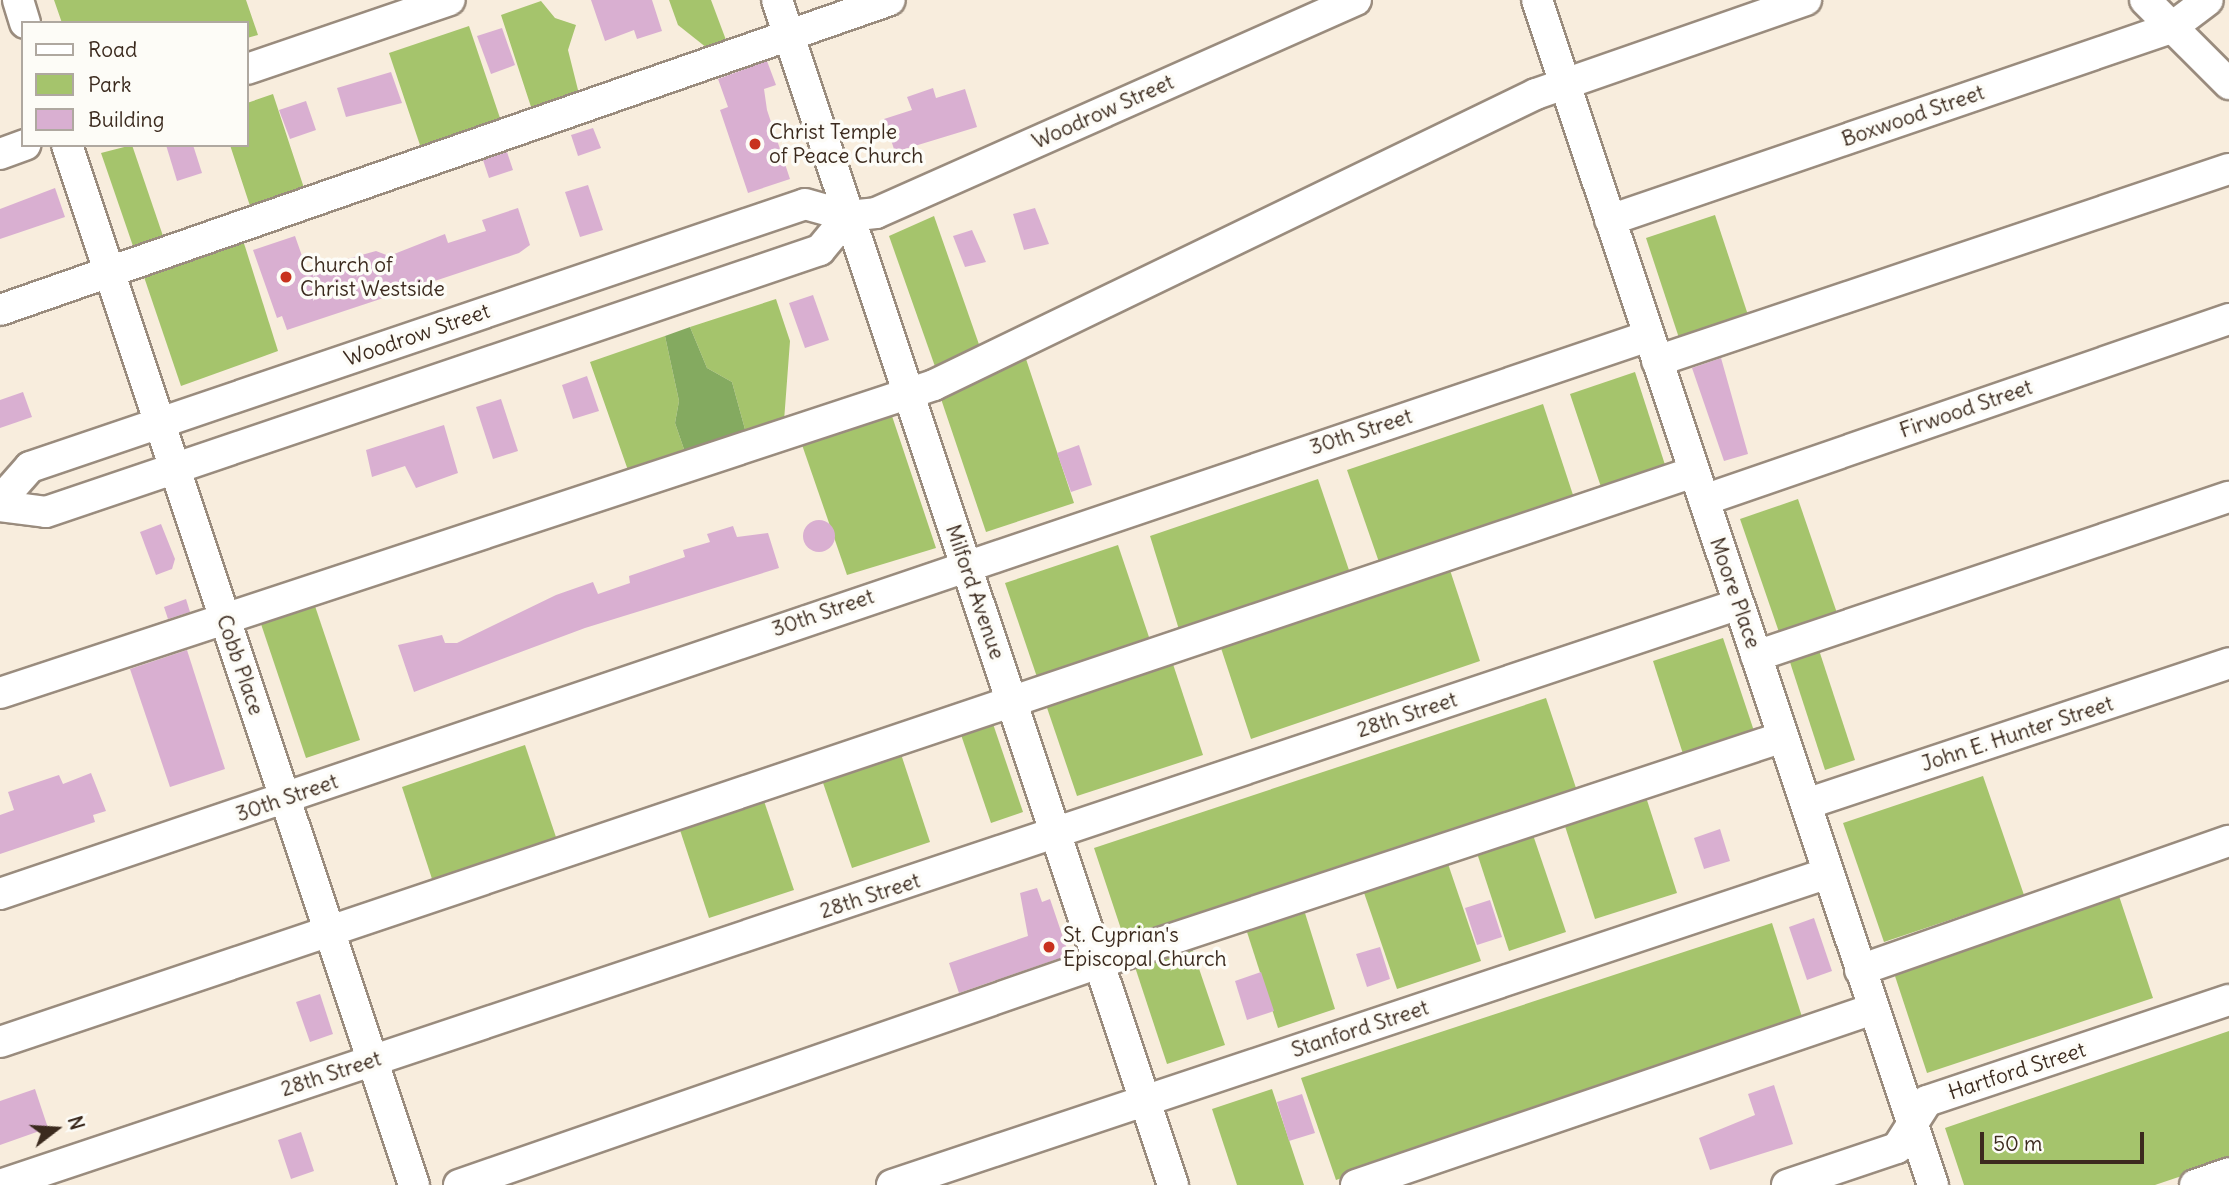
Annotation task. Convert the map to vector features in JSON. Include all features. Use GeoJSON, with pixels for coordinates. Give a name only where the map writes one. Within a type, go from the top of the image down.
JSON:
{"type":"FeatureCollection","features":[{"type":"Feature","properties":{"kind":"street"},"geometry":{"type":"LineString","coordinates":[[0,7],[18,0],[24,21]]}},
{"type":"Feature","properties":{"kind":"street"},"geometry":{"type":"LineString","coordinates":[[248,69],[450,0]]}},
{"type":"Feature","properties":{"kind":"street","name":"Milford Avenue"},"geometry":{"type":"LineString","coordinates":[[777,0],[1173,1185]]}},
{"type":"Feature","properties":{"kind":"street"},"geometry":{"type":"LineString","coordinates":[[0,310],[890,0]]}},
{"type":"Feature","properties":{"kind":"street","name":"Woodrow Street"},"geometry":{"type":"LineString","coordinates":[[0,501],[30,467],[805,204],[848,216],[885,209],[1356,0]]}},
{"type":"Feature","properties":{"kind":"street","name":"Moore Place"},"geometry":{"type":"LineString","coordinates":[[1537,0],[1933,1185]]}},
{"type":"Feature","properties":{"kind":"street"},"geometry":{"type":"LineString","coordinates":[[0,693],[909,394],[1565,83],[1806,0]]}},
{"type":"Feature","properties":{"kind":"street"},"geometry":{"type":"LineString","coordinates":[[2145,0],[2229,84]]}},
{"type":"Feature","properties":{"kind":"street","name":"Boxwood Street"},"geometry":{"type":"LineString","coordinates":[[1610,219],[2171,28],[2208,0]]}},
{"type":"Feature","properties":{"kind":"street"},"geometry":{"type":"LineString","coordinates":[[0,154],[21,146]]}},
{"type":"Feature","properties":{"kind":"street","name":"Cobb Place"},"geometry":{"type":"LineString","coordinates":[[68,147],[414,1185]]}},
{"type":"Feature","properties":{"kind":"street","name":"30th Street"},"geometry":{"type":"LineString","coordinates":[[0,894],[285,799],[965,564],[2229,169]]}},
{"type":"Feature","properties":{"kind":"street"},"geometry":{"type":"LineString","coordinates":[[0,506],[46,512],[820,250],[848,216]]}},
{"type":"Feature","properties":{"kind":"street","name":"Firwood Street"},"geometry":{"type":"LineString","coordinates":[[1704,500],[2229,318]]}},
{"type":"Feature","properties":{"kind":"street"},"geometry":{"type":"LineString","coordinates":[[0,1042],[329,929],[1694,472]]}},
{"type":"Feature","properties":{"kind":"street"},"geometry":{"type":"LineString","coordinates":[[1756,656],[2229,498]]}},
{"type":"Feature","properties":{"kind":"street","name":"28th Street"},"geometry":{"type":"LineString","coordinates":[[0,1185],[1739,604]]}},
{"type":"Feature","properties":{"kind":"street","name":"John E. Hunter Street"},"geometry":{"type":"LineString","coordinates":[[1805,804],[2229,663]]}},
{"type":"Feature","properties":{"kind":"street"},"geometry":{"type":"LineString","coordinates":[[459,1185],[1099,963],[1783,737]]}},
{"type":"Feature","properties":{"kind":"street"},"geometry":{"type":"LineString","coordinates":[[1860,970],[2229,841]]}},
{"type":"Feature","properties":{"kind":"street","name":"Stanford Street"},"geometry":{"type":"LineString","coordinates":[[892,1185],[1828,873]]}},
{"type":"Feature","properties":{"kind":"street","name":"Hartford Street"},"geometry":{"type":"LineString","coordinates":[[1787,1185],[1897,1149],[1927,1101],[2229,1000]]}},
{"type":"Feature","properties":{"kind":"street"},"geometry":{"type":"LineString","coordinates":[[1356,1185],[1873,1009]]}},
{"type":"Feature","properties":{"kind":"street"},"geometry":{"type":"LineString","coordinates":[[2195,1185],[2229,1173]]}},
{"type":"Feature","properties":{"kind":"green space"},"geometry":{"type":"Polygon","coordinates":[[[54,0],[246,0],[258,35],[248,38],[248,21],[61,21],[54,0]]]}},
{"type":"Feature","properties":{"kind":"green space"},"geometry":{"type":"Polygon","coordinates":[[[669,0],[711,0],[726,40],[707,48],[678,25],[669,0]]]}},
{"type":"Feature","properties":{"kind":"green space"},"geometry":{"type":"Polygon","coordinates":[[[541,1],[555,18],[576,25],[568,50],[580,98],[533,113],[501,15],[541,1]]]}},
{"type":"Feature","properties":{"kind":"green space"},"geometry":{"type":"Polygon","coordinates":[[[469,26],[502,124],[422,151],[389,53],[469,26]]]}},
{"type":"Feature","properties":{"kind":"green space"},"geometry":{"type":"Polygon","coordinates":[[[273,94],[304,188],[250,206],[231,147],[248,147],[248,103],[273,94]]]}},
{"type":"Feature","properties":{"kind":"green space"},"geometry":{"type":"Polygon","coordinates":[[[133,147],[163,236],[133,246],[101,153],[133,147]]]}},
{"type":"Feature","properties":{"kind":"green space"},"geometry":{"type":"Polygon","coordinates":[[[1715,215],[1748,315],[1679,338],[1646,238],[1715,215]]]}},
{"type":"Feature","properties":{"kind":"green space"},"geometry":{"type":"Polygon","coordinates":[[[934,216],[982,353],[938,375],[889,236],[934,216]]]}},
{"type":"Feature","properties":{"kind":"green space"},"geometry":{"type":"Polygon","coordinates":[[[242,237],[278,351],[181,386],[142,271],[242,237]]]}},
{"type":"Feature","properties":{"kind":"green space"},"geometry":{"type":"Polygon","coordinates":[[[776,299],[790,341],[784,421],[746,433],[732,382],[707,368],[690,327],[776,299]]]}},
{"type":"Feature","properties":{"kind":"green space"},"geometry":{"type":"Polygon","coordinates":[[[690,327],[707,368],[732,382],[746,433],[687,458],[675,423],[679,401],[665,336],[690,327]]]}},
{"type":"Feature","properties":{"kind":"green space"},"geometry":{"type":"Polygon","coordinates":[[[665,336],[679,401],[675,423],[687,458],[630,476],[590,362],[665,336]]]}},
{"type":"Feature","properties":{"kind":"green space"},"geometry":{"type":"Polygon","coordinates":[[[1023,350],[1074,503],[986,532],[938,390],[1023,350]]]}},
{"type":"Feature","properties":{"kind":"green space"},"geometry":{"type":"Polygon","coordinates":[[[1635,372],[1667,471],[1603,493],[1570,394],[1635,372]]]}},
{"type":"Feature","properties":{"kind":"green space"},"geometry":{"type":"Polygon","coordinates":[[[1543,404],[1575,501],[1380,565],[1347,470],[1543,404]]]}},
{"type":"Feature","properties":{"kind":"green space"},"geometry":{"type":"Polygon","coordinates":[[[889,407],[936,548],[847,575],[800,439],[889,407]]]}},
{"type":"Feature","properties":{"kind":"green space"},"geometry":{"type":"Polygon","coordinates":[[[1318,479],[1351,576],[1181,636],[1150,536],[1318,479]]]}},
{"type":"Feature","properties":{"kind":"green space"},"geometry":{"type":"Polygon","coordinates":[[[1798,499],[1838,616],[1780,635],[1740,519],[1798,499]]]}},
{"type":"Feature","properties":{"kind":"green space"},"geometry":{"type":"Polygon","coordinates":[[[1118,545],[1152,646],[1039,683],[1005,583],[1118,545]]]}},
{"type":"Feature","properties":{"kind":"green space"},"geometry":{"type":"Polygon","coordinates":[[[1447,561],[1480,661],[1251,739],[1218,639],[1447,561]]]}},
{"type":"Feature","properties":{"kind":"green space"},"geometry":{"type":"Polygon","coordinates":[[[315,606],[360,740],[306,758],[261,624],[315,606]]]}},
{"type":"Feature","properties":{"kind":"green space"},"geometry":{"type":"Polygon","coordinates":[[[1723,638],[1755,734],[1684,757],[1653,661],[1723,638]]]}},
{"type":"Feature","properties":{"kind":"green space"},"geometry":{"type":"Polygon","coordinates":[[[1818,647],[1855,760],[1825,770],[1788,656],[1818,647]]]}},
{"type":"Feature","properties":{"kind":"green space"},"geometry":{"type":"Polygon","coordinates":[[[1170,655],[1203,755],[1077,796],[1043,696],[1170,655]]]}},
{"type":"Feature","properties":{"kind":"green space"},"geometry":{"type":"Polygon","coordinates":[[[1546,698],[1580,800],[1128,950],[1094,848],[1546,698]]]}},
{"type":"Feature","properties":{"kind":"green space"},"geometry":{"type":"Polygon","coordinates":[[[990,715],[1023,812],[991,823],[958,726],[990,715]]]}},
{"type":"Feature","properties":{"kind":"green space"},"geometry":{"type":"Polygon","coordinates":[[[525,745],[558,843],[434,885],[402,787],[525,745]]]}},
{"type":"Feature","properties":{"kind":"green space"},"geometry":{"type":"Polygon","coordinates":[[[898,745],[930,842],[852,868],[819,771],[898,745]]]}},
{"type":"Feature","properties":{"kind":"green space"},"geometry":{"type":"Polygon","coordinates":[[[1983,776],[2024,895],[1884,942],[1843,823],[1983,776]]]}},
{"type":"Feature","properties":{"kind":"green space"},"geometry":{"type":"Polygon","coordinates":[[[761,792],[794,890],[709,918],[677,821],[761,792]]]}},
{"type":"Feature","properties":{"kind":"green space"},"geometry":{"type":"Polygon","coordinates":[[[1645,794],[1677,893],[1595,919],[1563,820],[1645,794]]]}},
{"type":"Feature","properties":{"kind":"green space"},"geometry":{"type":"Polygon","coordinates":[[[1530,826],[1566,932],[1509,951],[1474,844],[1530,826]]]}},
{"type":"Feature","properties":{"kind":"green space"},"geometry":{"type":"Polygon","coordinates":[[[1445,855],[1481,961],[1397,989],[1361,884],[1445,855]]]}},
{"type":"Feature","properties":{"kind":"green space"},"geometry":{"type":"Polygon","coordinates":[[[2118,893],[2153,998],[1927,1073],[1892,967],[2118,893]]]}},
{"type":"Feature","properties":{"kind":"green space"},"geometry":{"type":"Polygon","coordinates":[[[1305,913],[1335,1009],[1278,1028],[1247,932],[1305,913]]]}},
{"type":"Feature","properties":{"kind":"green space"},"geometry":{"type":"Polygon","coordinates":[[[1772,923],[1804,1023],[1336,1180],[1301,1078],[1772,923]]]}},
{"type":"Feature","properties":{"kind":"green space"},"geometry":{"type":"Polygon","coordinates":[[[1192,948],[1225,1045],[1167,1064],[1135,967],[1192,948]]]}},
{"type":"Feature","properties":{"kind":"green space"},"geometry":{"type":"Polygon","coordinates":[[[2229,1031],[2229,1160],[2155,1185],[1964,1185],[1945,1128],[2229,1031]]]}},
{"type":"Feature","properties":{"kind":"green space"},"geometry":{"type":"Polygon","coordinates":[[[1272,1089],[1304,1185],[1237,1185],[1212,1109],[1272,1089]]]}},
{"type":"Feature","properties":{"kind":"building"},"geometry":{"type":"Polygon","coordinates":[[[591,0],[652,0],[662,31],[637,39],[634,30],[605,41],[591,0]]]}},
{"type":"Feature","properties":{"kind":"building"},"geometry":{"type":"Polygon","coordinates":[[[502,28],[515,65],[491,74],[477,36],[502,28]]]}},
{"type":"Feature","properties":{"kind":"building","name":"Christ Temple of Peace Church"},"geometry":{"type":"Polygon","coordinates":[[[767,61],[776,85],[764,89],[767,110],[790,179],[748,193],[720,110],[728,107],[718,79],[767,61]]]}},
{"type":"Feature","properties":{"kind":"building"},"geometry":{"type":"Polygon","coordinates":[[[391,72],[402,103],[346,117],[337,88],[391,72]]]}},
{"type":"Feature","properties":{"kind":"building"},"geometry":{"type":"Polygon","coordinates":[[[933,88],[936,98],[965,89],[977,127],[895,152],[884,119],[912,110],[907,97],[933,88]]]}},
{"type":"Feature","properties":{"kind":"building"},"geometry":{"type":"Polygon","coordinates":[[[306,101],[316,130],[290,139],[279,110],[306,101]]]}},
{"type":"Feature","properties":{"kind":"building"},"geometry":{"type":"Polygon","coordinates":[[[593,128],[601,148],[578,156],[571,135],[593,128]]]}},
{"type":"Feature","properties":{"kind":"building"},"geometry":{"type":"Polygon","coordinates":[[[167,147],[194,147],[202,173],[177,181],[167,147]]]}},
{"type":"Feature","properties":{"kind":"building"},"geometry":{"type":"Polygon","coordinates":[[[507,152],[513,170],[489,178],[483,160],[507,152]]]}},
{"type":"Feature","properties":{"kind":"building"},"geometry":{"type":"Polygon","coordinates":[[[588,185],[603,230],[580,237],[565,192],[588,185]]]}},
{"type":"Feature","properties":{"kind":"building"},"geometry":{"type":"Polygon","coordinates":[[[55,188],[65,217],[0,239],[0,209],[55,188]]]}},
{"type":"Feature","properties":{"kind":"building"},"geometry":{"type":"Polygon","coordinates":[[[518,208],[530,245],[519,253],[287,330],[282,316],[277,318],[253,250],[295,236],[307,270],[376,251],[389,256],[445,234],[448,243],[486,231],[482,220],[518,208]]]}},
{"type":"Feature","properties":{"kind":"building"},"geometry":{"type":"Polygon","coordinates":[[[1035,208],[1049,244],[1024,250],[1013,214],[1035,208]]]}},
{"type":"Feature","properties":{"kind":"building"},"geometry":{"type":"Polygon","coordinates":[[[972,230],[986,262],[965,267],[953,236],[972,230]]]}},
{"type":"Feature","properties":{"kind":"building"},"geometry":{"type":"Polygon","coordinates":[[[813,295],[829,340],[805,348],[789,303],[813,295]]]}},
{"type":"Feature","properties":{"kind":"building"},"geometry":{"type":"Polygon","coordinates":[[[1721,358],[1748,454],[1724,461],[1692,368],[1721,358]]]}},
{"type":"Feature","properties":{"kind":"building"},"geometry":{"type":"Polygon","coordinates":[[[587,376],[599,411],[573,419],[562,385],[587,376]]]}},
{"type":"Feature","properties":{"kind":"building"},"geometry":{"type":"Polygon","coordinates":[[[23,392],[32,417],[0,428],[0,400],[23,392]]]}},
{"type":"Feature","properties":{"kind":"building"},"geometry":{"type":"Polygon","coordinates":[[[501,399],[518,451],[493,459],[476,407],[501,399]]]}},
{"type":"Feature","properties":{"kind":"building"},"geometry":{"type":"Polygon","coordinates":[[[444,425],[458,473],[416,488],[405,466],[372,477],[366,450],[444,425]]]}},
{"type":"Feature","properties":{"kind":"building"},"geometry":{"type":"Polygon","coordinates":[[[1079,445],[1092,485],[1071,492],[1057,453],[1079,445]]]}},
{"type":"Feature","properties":{"kind":"building"},"geometry":{"type":"Polygon","coordinates":[[[819,520],[830,525],[835,536],[830,547],[819,552],[808,547],[803,536],[808,525],[819,520]]]}},
{"type":"Feature","properties":{"kind":"building"},"geometry":{"type":"Polygon","coordinates":[[[161,524],[175,559],[172,569],[156,575],[140,532],[161,524]]]}},
{"type":"Feature","properties":{"kind":"building"},"geometry":{"type":"Polygon","coordinates":[[[733,526],[737,537],[768,533],[779,568],[585,628],[414,692],[398,645],[442,635],[445,643],[457,643],[556,595],[593,582],[598,594],[630,583],[629,576],[685,557],[683,550],[710,542],[707,534],[733,526]]]}},
{"type":"Feature","properties":{"kind":"building"},"geometry":{"type":"Polygon","coordinates":[[[186,599],[190,612],[168,619],[164,607],[186,599]]]}},
{"type":"Feature","properties":{"kind":"building"},"geometry":{"type":"Polygon","coordinates":[[[187,650],[225,769],[170,787],[130,669],[187,650]]]}},
{"type":"Feature","properties":{"kind":"building"},"geometry":{"type":"Polygon","coordinates":[[[91,773],[106,811],[93,815],[95,822],[0,854],[0,815],[14,810],[8,792],[59,775],[63,784],[91,773]]]}},
{"type":"Feature","properties":{"kind":"building"},"geometry":{"type":"Polygon","coordinates":[[[1720,829],[1730,861],[1704,869],[1694,838],[1720,829]]]}},
{"type":"Feature","properties":{"kind":"building","name":"St. Cyprian's Episcopal Church"},"geometry":{"type":"Polygon","coordinates":[[[1037,888],[1042,902],[1050,899],[1069,955],[959,993],[949,963],[1028,936],[1020,893],[1037,888]]]}},
{"type":"Feature","properties":{"kind":"building"},"geometry":{"type":"Polygon","coordinates":[[[1490,900],[1502,937],[1477,945],[1465,908],[1490,900]]]}},
{"type":"Feature","properties":{"kind":"building"},"geometry":{"type":"Polygon","coordinates":[[[1814,918],[1832,971],[1807,980],[1789,927],[1814,918]]]}},
{"type":"Feature","properties":{"kind":"building"},"geometry":{"type":"Polygon","coordinates":[[[1380,947],[1390,979],[1367,987],[1356,954],[1380,947]]]}},
{"type":"Feature","properties":{"kind":"building"},"geometry":{"type":"Polygon","coordinates":[[[1261,972],[1274,1011],[1247,1020],[1235,981],[1261,972]]]}},
{"type":"Feature","properties":{"kind":"building"},"geometry":{"type":"Polygon","coordinates":[[[320,994],[333,1034],[310,1042],[296,1002],[320,994]]]}},
{"type":"Feature","properties":{"kind":"building"},"geometry":{"type":"Polygon","coordinates":[[[1774,1085],[1793,1144],[1710,1170],[1699,1138],[1755,1115],[1748,1094],[1774,1085]]]}},
{"type":"Feature","properties":{"kind":"building"},"geometry":{"type":"Polygon","coordinates":[[[35,1089],[48,1128],[0,1145],[0,1101],[35,1089]]]}},
{"type":"Feature","properties":{"kind":"building"},"geometry":{"type":"Polygon","coordinates":[[[1302,1094],[1315,1133],[1289,1141],[1277,1102],[1302,1094]]]}},
{"type":"Feature","properties":{"kind":"building"},"geometry":{"type":"Polygon","coordinates":[[[301,1132],[314,1171],[291,1179],[278,1140],[301,1132]]]}},
{"type":"Feature","properties":{"kind":"place","name":"Christ Temple of Peace Church"},"geometry":{"type":"Point","coordinates":[755,144]}},
{"type":"Feature","properties":{"kind":"place","name":"Church of Christ Westside"},"geometry":{"type":"Point","coordinates":[286,277]}},
{"type":"Feature","properties":{"kind":"place","name":"St. Cyprian's Episcopal Church"},"geometry":{"type":"Point","coordinates":[1049,947]}}]}
